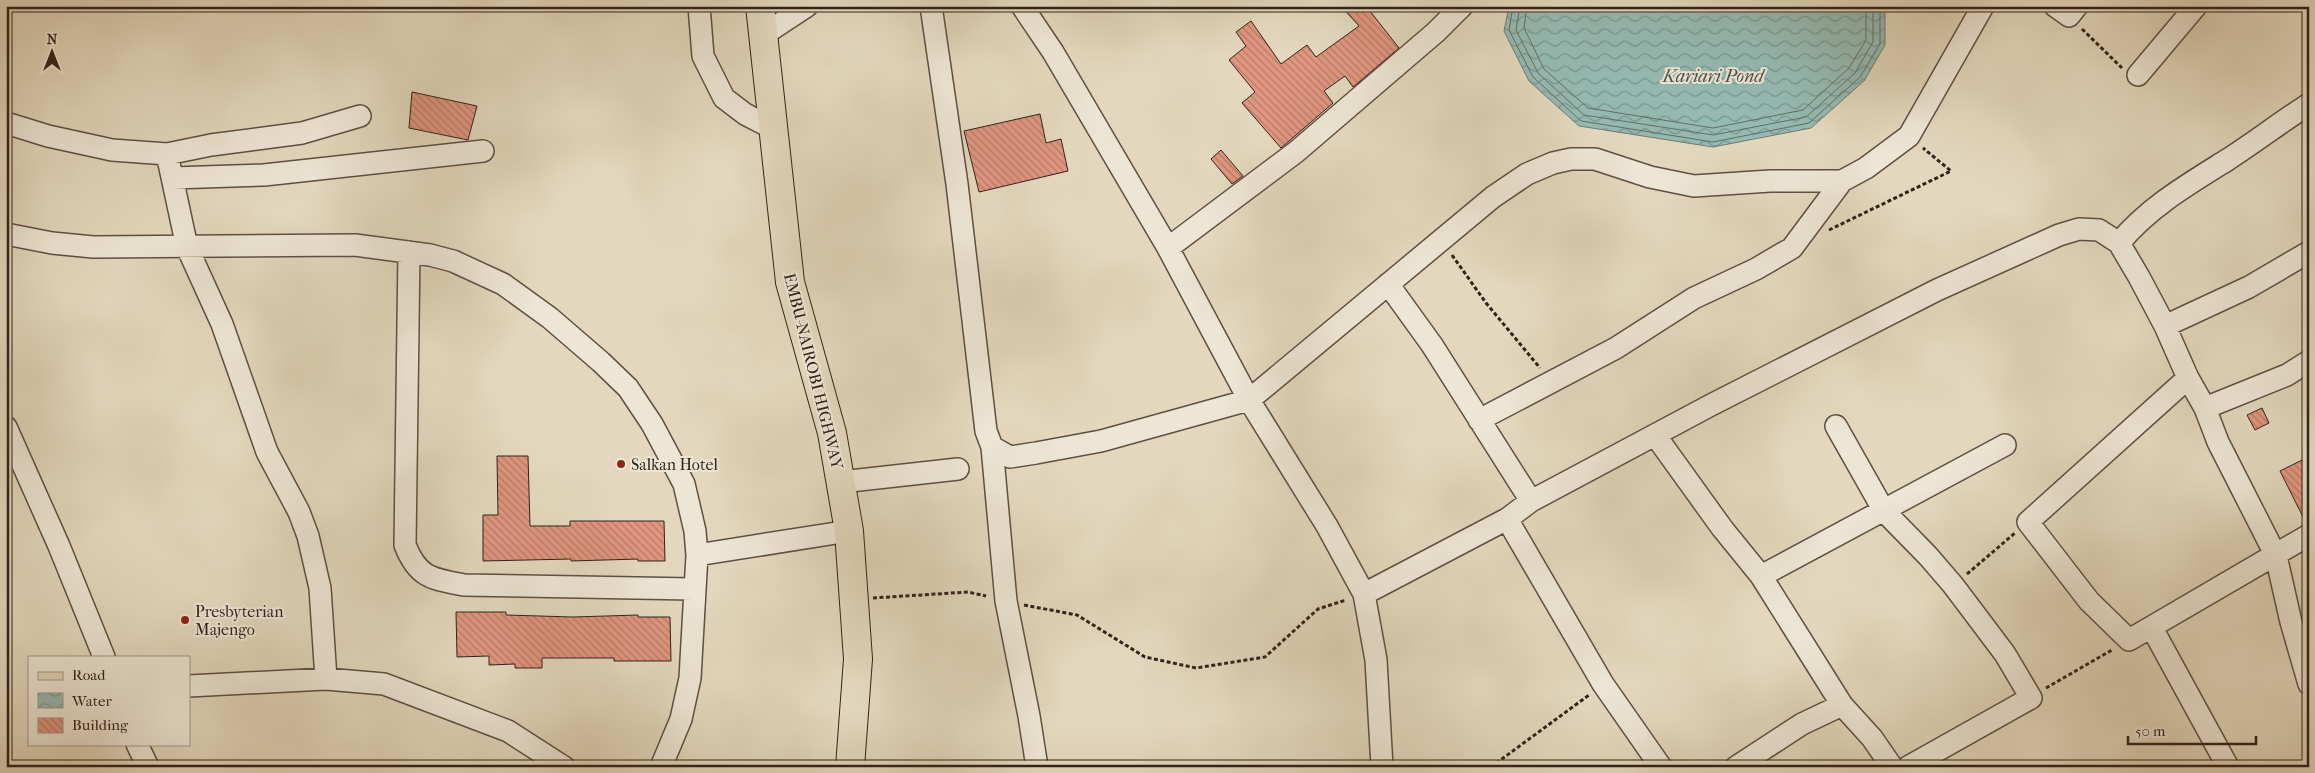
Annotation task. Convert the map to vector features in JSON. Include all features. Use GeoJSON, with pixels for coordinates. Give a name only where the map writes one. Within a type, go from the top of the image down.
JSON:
{"type":"FeatureCollection","features":[{"type":"Feature","properties":{"kind":"main road","name":"EMBU-NAIROBI HIGHWAY"},"geometry":{"type":"LineString","coordinates":[[760,6],[790,282],[832,433],[849,531],[858,659],[850,767]]}},
{"type":"Feature","properties":{"kind":"street"},"geometry":{"type":"LineString","coordinates":[[699,6],[703,56],[724,98],[745,114],[774,129]]}},
{"type":"Feature","properties":{"kind":"street"},"geometry":{"type":"LineString","coordinates":[[764,35],[807,6]]}},
{"type":"Feature","properties":{"kind":"street"},"geometry":{"type":"LineString","coordinates":[[931,6],[957,184],[986,431],[992,448],[1006,601],[1031,725],[1037,767]]}},
{"type":"Feature","properties":{"kind":"street"},"geometry":{"type":"LineString","coordinates":[[1022,6],[1053,52],[1168,248],[1249,400],[1327,526],[1364,594],[1376,660],[1382,767]]}},
{"type":"Feature","properties":{"kind":"street"},"geometry":{"type":"LineString","coordinates":[[1168,248],[1296,152],[1436,32],[1462,6]]}},
{"type":"Feature","properties":{"kind":"street"},"geometry":{"type":"LineString","coordinates":[[1479,420],[1616,348],[1694,298],[1756,269],[1792,248],[1842,181],[1866,168],[1909,136],[1983,6]]}},
{"type":"Feature","properties":{"kind":"street"},"geometry":{"type":"LineString","coordinates":[[2138,75],[2196,6]]}},
{"type":"Feature","properties":{"kind":"street"},"geometry":{"type":"LineString","coordinates":[[2119,243],[2136,222],[2179,189],[2228,159],[2309,104]]}},
{"type":"Feature","properties":{"kind":"street"},"geometry":{"type":"LineString","coordinates":[[6,123],[48,136],[112,150],[167,154],[211,145],[302,133],[360,116]]}},
{"type":"Feature","properties":{"kind":"street"},"geometry":{"type":"LineString","coordinates":[[173,178],[264,175],[483,151]]}},
{"type":"Feature","properties":{"kind":"street"},"geometry":{"type":"LineString","coordinates":[[167,154],[187,247],[222,324],[268,452],[299,512],[308,536],[320,588],[326,679]]}},
{"type":"Feature","properties":{"kind":"street"},"geometry":{"type":"LineString","coordinates":[[992,448],[1010,457],[1082,444],[1249,400],[1493,197],[1527,174],[1553,163],[1571,159],[1595,159],[1650,177],[1694,186],[1770,181],[1842,181]]}},
{"type":"Feature","properties":{"kind":"street"},"geometry":{"type":"LineString","coordinates":[[1364,594],[1507,519],[1531,501],[1655,435],[1936,290],[2028,247],[2079,229],[2099,230],[2119,243],[2165,326],[2188,378],[2205,408],[2218,442],[2276,556],[2290,622],[2309,684]]}},
{"type":"Feature","properties":{"kind":"street"},"geometry":{"type":"LineString","coordinates":[[6,234],[52,243],[93,247],[355,245],[409,252],[453,261],[503,284],[550,318],[628,388],[652,424],[684,484],[695,530],[697,555],[693,589],[690,678],[681,719],[662,767]]}},
{"type":"Feature","properties":{"kind":"street"},"geometry":{"type":"LineString","coordinates":[[409,252],[405,545],[418,569],[432,579],[464,585],[538,588],[693,589]]}},
{"type":"Feature","properties":{"kind":"street"},"geometry":{"type":"LineString","coordinates":[[2165,326],[2249,287],[2309,252]]}},
{"type":"Feature","properties":{"kind":"street"},"geometry":{"type":"LineString","coordinates":[[1388,284],[1414,317],[1531,501]]}},
{"type":"Feature","properties":{"kind":"street"},"geometry":{"type":"LineString","coordinates":[[2205,408],[2286,374],[2309,361]]}},
{"type":"Feature","properties":{"kind":"street"},"geometry":{"type":"LineString","coordinates":[[2188,378],[2028,522],[2089,602],[2129,640],[2276,556],[2309,535]]}},
{"type":"Feature","properties":{"kind":"street"},"geometry":{"type":"LineString","coordinates":[[1836,426],[1884,510],[1953,585],[2005,654],[2031,698],[1908,767]]}},
{"type":"Feature","properties":{"kind":"street"},"geometry":{"type":"LineString","coordinates":[[6,427],[60,546],[104,656]]}},
{"type":"Feature","properties":{"kind":"street"},"geometry":{"type":"LineString","coordinates":[[1655,435],[1722,528],[1760,576],[1842,704],[1872,738],[1892,767]]}},
{"type":"Feature","properties":{"kind":"street"},"geometry":{"type":"LineString","coordinates":[[1760,576],[2005,445]]}},
{"type":"Feature","properties":{"kind":"street"},"geometry":{"type":"LineString","coordinates":[[841,482],[958,469]]}},
{"type":"Feature","properties":{"kind":"street"},"geometry":{"type":"LineString","coordinates":[[1507,519],[1603,684],[1661,767]]}},
{"type":"Feature","properties":{"kind":"street"},"geometry":{"type":"LineString","coordinates":[[697,555],[849,531]]}},
{"type":"Feature","properties":{"kind":"street"},"geometry":{"type":"LineString","coordinates":[[2152,628],[2228,767]]}},
{"type":"Feature","properties":{"kind":"street"},"geometry":{"type":"LineString","coordinates":[[190,686],[326,679],[384,684],[460,711],[508,731],[564,767]]}},
{"type":"Feature","properties":{"kind":"street"},"geometry":{"type":"LineString","coordinates":[[1736,767],[1802,724],[1842,704]]}},
{"type":"Feature","properties":{"kind":"street"},"geometry":{"type":"LineString","coordinates":[[138,746],[148,767]]}},
{"type":"Feature","properties":{"kind":"path"},"geometry":{"type":"LineString","coordinates":[[2067,10],[2123,69],[2131,75],[2138,75]]}},
{"type":"Feature","properties":{"kind":"path"},"geometry":{"type":"LineString","coordinates":[[1828,231],[1951,171],[1909,136]]}},
{"type":"Feature","properties":{"kind":"path"},"geometry":{"type":"LineString","coordinates":[[1441,240],[1486,303],[1552,383]]}},
{"type":"Feature","properties":{"kind":"path"},"geometry":{"type":"LineString","coordinates":[[1953,585],[2028,522]]}},
{"type":"Feature","properties":{"kind":"path"},"geometry":{"type":"LineString","coordinates":[[855,599],[968,592],[1077,615],[1145,657],[1196,668],[1265,657],[1318,608],[1364,594]]}},
{"type":"Feature","properties":{"kind":"path"},"geometry":{"type":"LineString","coordinates":[[2031,698],[2129,640]]}},
{"type":"Feature","properties":{"kind":"path"},"geometry":{"type":"LineString","coordinates":[[1491,767],[1603,684]]}},
{"type":"Feature","properties":{"kind":"water","name":"Kariari Pond"},"geometry":{"type":"Polygon","coordinates":[[[1509,6],[1885,6],[1885,45],[1864,81],[1811,128],[1713,147],[1579,126],[1529,81],[1504,31],[1509,6]]]}},
{"type":"Feature","properties":{"kind":"building"},"geometry":{"type":"Polygon","coordinates":[[[1341,6],[1366,6],[1399,48],[1353,87],[1345,76],[1324,91],[1333,103],[1281,148],[1242,103],[1255,92],[1229,60],[1246,46],[1236,32],[1251,21],[1281,64],[1307,45],[1316,57],[1359,26],[1341,6]]]}},
{"type":"Feature","properties":{"kind":"building"},"geometry":{"type":"Polygon","coordinates":[[[412,92],[477,106],[468,140],[409,128],[412,92]]]}},
{"type":"Feature","properties":{"kind":"building"},"geometry":{"type":"Polygon","coordinates":[[[1040,114],[1046,143],[1061,139],[1068,171],[979,192],[964,131],[1040,114]]]}},
{"type":"Feature","properties":{"kind":"building"},"geometry":{"type":"Polygon","coordinates":[[[1221,150],[1243,176],[1232,184],[1211,159],[1221,150]]]}},
{"type":"Feature","properties":{"kind":"building"},"geometry":{"type":"Polygon","coordinates":[[[2262,408],[2269,423],[2255,430],[2247,415],[2262,408]]]}},
{"type":"Feature","properties":{"kind":"building"},"geometry":{"type":"Polygon","coordinates":[[[497,456],[528,456],[530,526],[570,526],[570,521],[664,521],[665,561],[638,561],[638,559],[571,561],[571,559],[483,561],[483,515],[498,515],[497,456]]]}},
{"type":"Feature","properties":{"kind":"building"},"geometry":{"type":"Polygon","coordinates":[[[2302,460],[2309,473],[2309,523],[2306,523],[2280,471],[2302,460]]]}},
{"type":"Feature","properties":{"kind":"building"},"geometry":{"type":"Polygon","coordinates":[[[456,612],[506,612],[506,615],[573,617],[638,615],[638,617],[670,617],[671,661],[614,661],[614,658],[542,658],[542,668],[515,668],[515,664],[489,665],[489,656],[457,657],[456,612]]]}},
{"type":"Feature","properties":{"kind":"place","name":"Salkan Hotel"},"geometry":{"type":"Point","coordinates":[621,464]}},
{"type":"Feature","properties":{"kind":"place","name":"Presbyterian Majengo"},"geometry":{"type":"Point","coordinates":[185,620]}}]}
